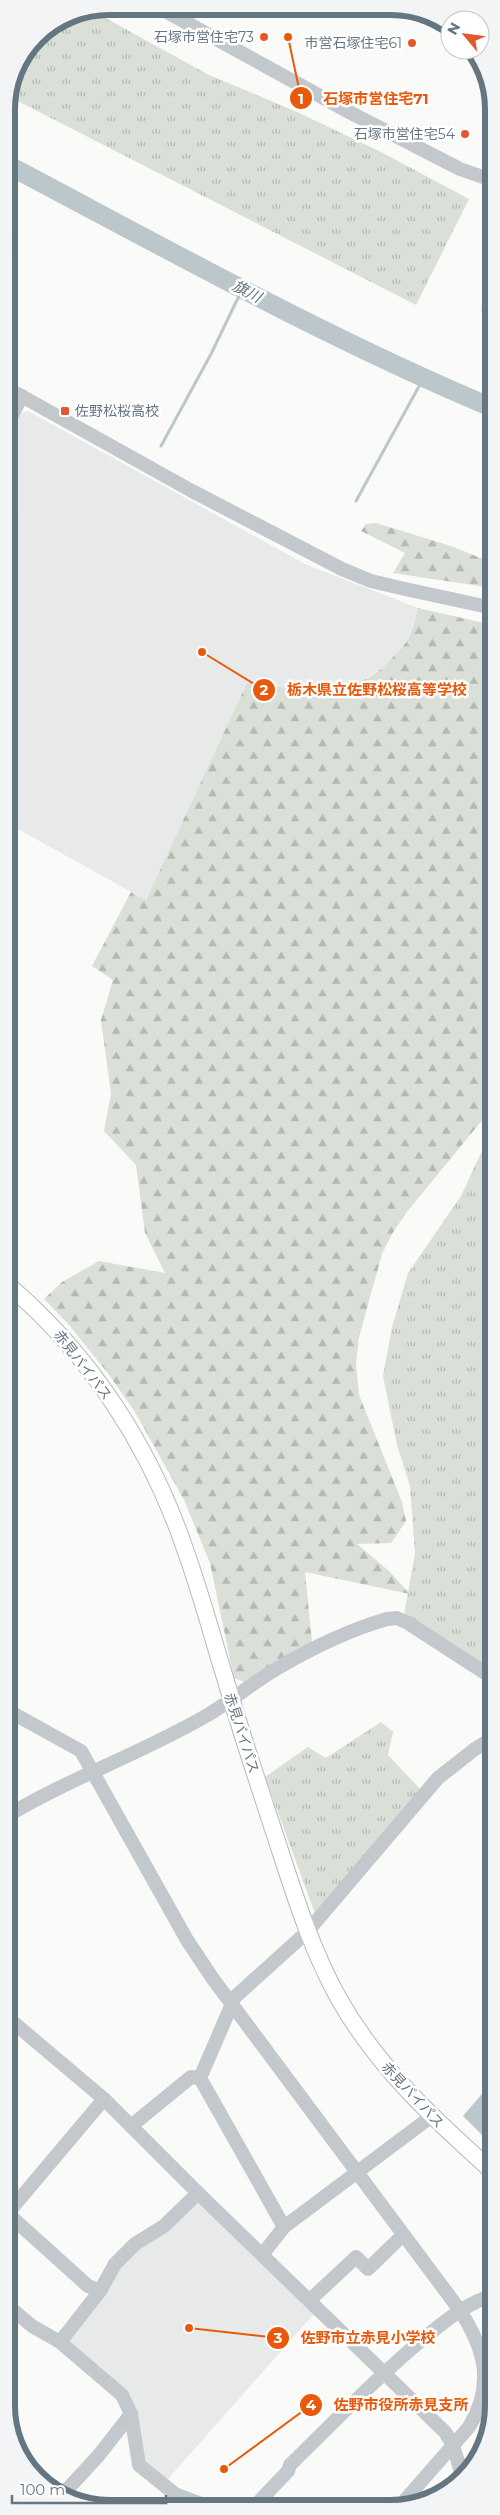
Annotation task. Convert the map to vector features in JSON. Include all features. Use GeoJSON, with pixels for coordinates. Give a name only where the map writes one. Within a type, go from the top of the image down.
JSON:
{"type":"FeatureCollection","features":[{"type":"Feature","properties":{"kind":"main road","name":"赤見バイパス"},"geometry":{"type":"LineString","coordinates":[[15,1292],[58,1332],[81,1358],[123,1417],[143,1450],[186,1551],[231,1698],[308,1932],[338,1996],[364,2039],[397,2080],[432,2116],[485,2164]]}},
{"type":"Feature","properties":{"kind":"street"},"geometry":{"type":"LineString","coordinates":[[172,15],[350,113],[460,169],[485,177]]}},
{"type":"Feature","properties":{"kind":"street"},"geometry":{"type":"LineString","coordinates":[[15,392],[192,491],[342,569],[371,581],[404,590],[485,606]]}},
{"type":"Feature","properties":{"kind":"street"},"geometry":{"type":"LineString","coordinates":[[15,408],[22,396]]}},
{"type":"Feature","properties":{"kind":"street"},"geometry":{"type":"LineString","coordinates":[[15,1811],[46,1793],[137,1752],[204,1717],[277,1669],[323,1644],[387,1619],[397,1618],[408,1623],[485,1673]]}},
{"type":"Feature","properties":{"kind":"street"},"geometry":{"type":"LineString","coordinates":[[15,1715],[81,1752],[187,1940],[231,2005],[356,2174],[460,2309],[477,2340],[483,2355],[484,2383],[477,2413],[453,2445],[406,2498]]}},
{"type":"Feature","properties":{"kind":"street"},"geometry":{"type":"LineString","coordinates":[[200,2078],[235,1997],[308,1932],[438,1778],[475,1748],[485,1742]]}},
{"type":"Feature","properties":{"kind":"street"},"geometry":{"type":"LineString","coordinates":[[15,2024],[104,2099],[198,2193],[445,2432],[453,2445],[460,2469]]}},
{"type":"Feature","properties":{"kind":"street"},"geometry":{"type":"LineString","coordinates":[[131,2126],[192,2076],[200,2078],[284,2227]]}},
{"type":"Feature","properties":{"kind":"street"},"geometry":{"type":"LineString","coordinates":[[15,2204],[104,2099]]}},
{"type":"Feature","properties":{"kind":"street"},"geometry":{"type":"LineString","coordinates":[[262,2255],[284,2227],[432,2116]]}},
{"type":"Feature","properties":{"kind":"street"},"geometry":{"type":"LineString","coordinates":[[60,2342],[100,2291],[115,2264],[136,2244],[164,2226],[198,2193]]}},
{"type":"Feature","properties":{"kind":"street"},"geometry":{"type":"LineString","coordinates":[[15,2220],[88,2286],[100,2291]]}},
{"type":"Feature","properties":{"kind":"street"},"geometry":{"type":"LineString","coordinates":[[310,2300],[356,2257],[368,2269],[402,2235]]}},
{"type":"Feature","properties":{"kind":"street"},"geometry":{"type":"LineString","coordinates":[[261,2500],[288,2471],[290,2465],[384,2372],[460,2309],[475,2300],[485,2297]]}},
{"type":"Feature","properties":{"kind":"street"},"geometry":{"type":"LineString","coordinates":[[15,2312],[32,2326],[60,2342],[122,2395],[131,2414],[138,2465],[175,2494],[191,2500]]}},
{"type":"Feature","properties":{"kind":"street"},"geometry":{"type":"LineString","coordinates":[[67,2490],[99,2455],[131,2414]]}},
{"type":"Feature","properties":{"kind":"shaded area"},"geometry":{"type":"Polygon","coordinates":[[[28,411],[305,564],[418,608],[408,639],[387,665],[359,682],[333,690],[313,691],[247,683],[146,900],[15,827],[15,425],[21,413],[28,411]]]}},
{"type":"Feature","properties":{"kind":"shaded area"},"geometry":{"type":"Polygon","coordinates":[[[485,2090],[485,2138],[463,2116],[485,2090]]]}},
{"type":"Feature","properties":{"kind":"shaded area"},"geometry":{"type":"Polygon","coordinates":[[[196,2200],[314,2314],[168,2479],[143,2462],[136,2407],[127,2394],[66,2342],[116,2266],[196,2200]]]}},
{"type":"Feature","properties":{"kind":"green space"},"geometry":{"type":"Polygon","coordinates":[[[101,15],[207,74],[297,112],[381,152],[469,199],[416,305],[16,100],[20,79],[34,52],[47,38],[62,28],[85,18],[101,15]]]}},
{"type":"Feature","properties":{"kind":"green space"},"geometry":{"type":"Polygon","coordinates":[[[485,271],[485,316],[481,312],[485,271]]]}},
{"type":"Feature","properties":{"kind":"green space"},"geometry":{"type":"Polygon","coordinates":[[[376,523],[451,546],[485,560],[485,587],[393,573],[405,553],[361,531],[366,524],[376,523]]]}},
{"type":"Feature","properties":{"kind":"green space"},"geometry":{"type":"Polygon","coordinates":[[[418,608],[485,623],[485,1117],[406,1213],[392,1234],[382,1254],[359,1337],[356,1364],[359,1395],[402,1502],[406,1521],[391,1543],[357,1544],[389,1571],[410,1594],[305,1572],[312,1642],[244,1682],[234,1678],[210,1563],[184,1500],[135,1412],[107,1372],[69,1325],[44,1299],[62,1282],[99,1261],[165,1273],[145,1233],[136,1165],[104,1131],[111,1094],[101,1020],[113,980],[92,966],[131,892],[146,900],[247,683],[307,689],[345,686],[363,680],[380,670],[408,640],[418,608]]]}},
{"type":"Feature","properties":{"kind":"green space"},"geometry":{"type":"Polygon","coordinates":[[[485,1144],[485,1667],[404,1615],[415,1553],[410,1486],[397,1445],[383,1376],[392,1327],[408,1273],[461,1196],[485,1144]]]}},
{"type":"Feature","properties":{"kind":"green space"},"geometry":{"type":"Polygon","coordinates":[[[381,1722],[393,1732],[388,1755],[424,1793],[317,1919],[265,1777],[308,1747],[326,1758],[381,1722]]]}},
{"type":"Feature","properties":{"kind":"waterway","name":"旗川"},"geometry":{"type":"LineString","coordinates":[[15,169],[247,292],[369,352],[485,405]]}},
{"type":"Feature","properties":{"kind":"waterway"},"geometry":{"type":"LineString","coordinates":[[161,446],[211,354],[237,300],[245,290]]}},
{"type":"Feature","properties":{"kind":"waterway"},"geometry":{"type":"LineString","coordinates":[[356,501],[423,379]]}},
{"type":"Feature","properties":{"kind":"place","name":"石塚市営住宅73"},"geometry":{"type":"Point","coordinates":[264,37]}},
{"type":"Feature","properties":{"kind":"place","name":"石塚市営住宅71"},"geometry":{"type":"Point","coordinates":[288,37]}},
{"type":"Feature","properties":{"kind":"place","name":"市営石塚住宅61"},"geometry":{"type":"Point","coordinates":[412,43]}},
{"type":"Feature","properties":{"kind":"place","name":"石塚市営住宅54"},"geometry":{"type":"Point","coordinates":[465,134]}},
{"type":"Feature","properties":{"kind":"place","name":"佐野松桜高校"},"geometry":{"type":"Point","coordinates":[65,411]}},
{"type":"Feature","properties":{"kind":"place","name":"栃木県立佐野松桜高等学校"},"geometry":{"type":"Point","coordinates":[202,652]}},
{"type":"Feature","properties":{"kind":"place","name":"佐野市立赤見小学校"},"geometry":{"type":"Point","coordinates":[189,2328]}},
{"type":"Feature","properties":{"kind":"place","name":"佐野市役所赤見支所"},"geometry":{"type":"Point","coordinates":[224,2469]}}]}
